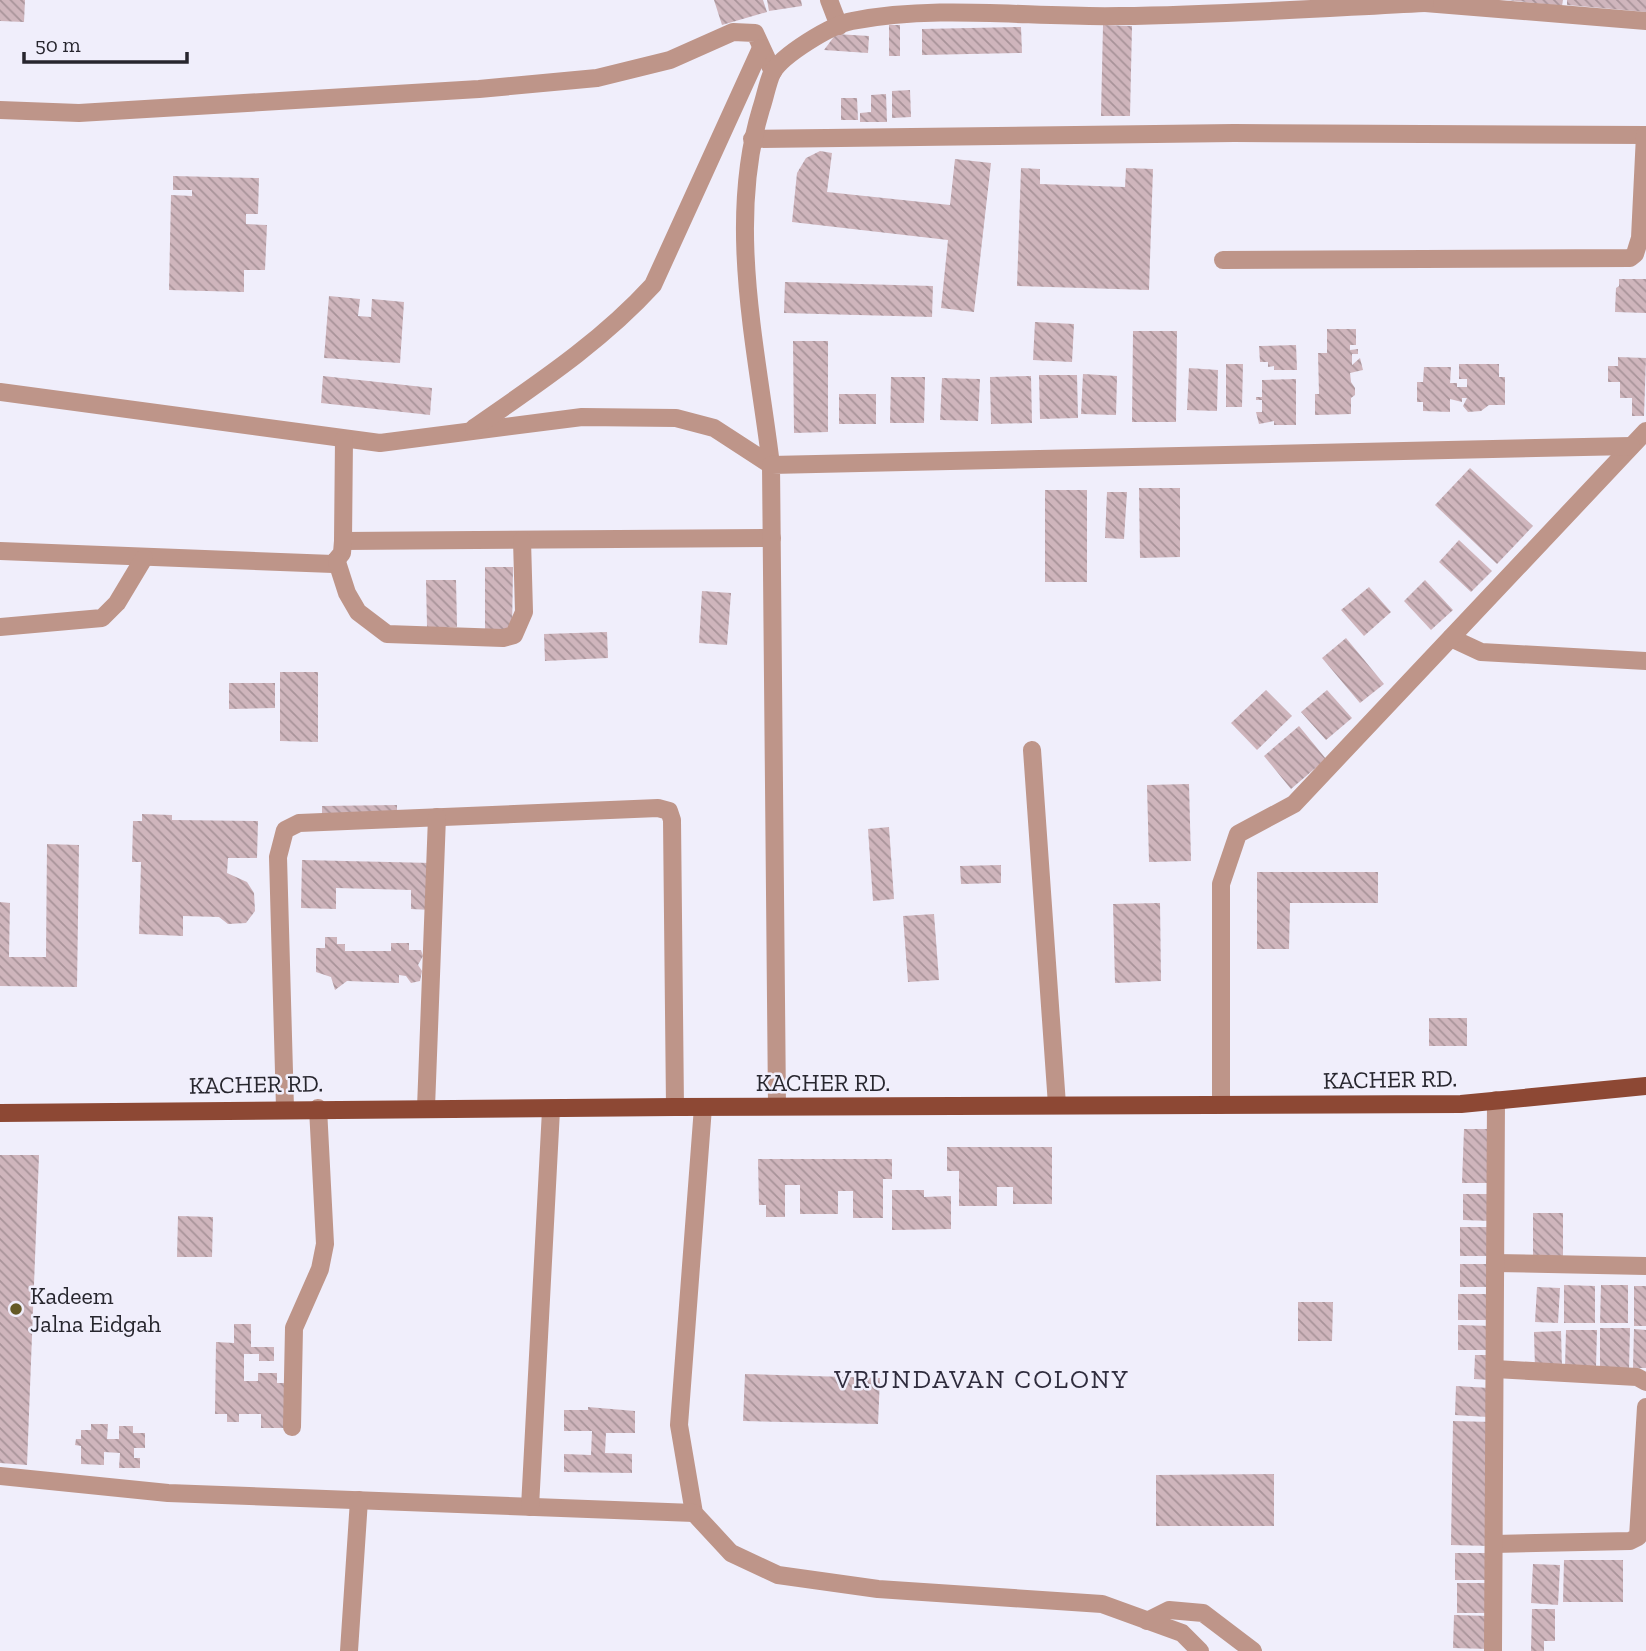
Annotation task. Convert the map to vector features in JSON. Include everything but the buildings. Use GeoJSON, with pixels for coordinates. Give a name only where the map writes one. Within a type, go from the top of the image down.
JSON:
{"type":"FeatureCollection","features":[{"type":"Feature","properties":{"kind":"main road","name":"KACHER RD."},"geometry":{"type":"LineString","coordinates":[[0,1113],[285,1108],[551,1110],[777,1106],[1461,1104],[1646,1086]]}},
{"type":"Feature","properties":{"kind":"street"},"geometry":{"type":"LineString","coordinates":[[830,0],[839,26]]}},
{"type":"Feature","properties":{"kind":"street"},"geometry":{"type":"LineString","coordinates":[[777,1106],[771,465],[745,253],[745,181],[752,139],[773,72],[797,49],[839,26],[848,22],[898,15],[1008,13],[1118,16],[1425,2],[1646,22]]}},
{"type":"Feature","properties":{"kind":"street"},"geometry":{"type":"LineString","coordinates":[[0,110],[92,112],[479,89],[597,78],[670,60],[733,32],[755,33],[773,72]]}},
{"type":"Feature","properties":{"kind":"street"},"geometry":{"type":"LineString","coordinates":[[470,431],[567,363],[627,313],[653,285],[761,48]]}},
{"type":"Feature","properties":{"kind":"street"},"geometry":{"type":"LineString","coordinates":[[752,139],[1234,133],[1646,135],[1640,238],[1635,254],[1630,258],[1223,260]]}},
{"type":"Feature","properties":{"kind":"street"},"geometry":{"type":"LineString","coordinates":[[0,393],[380,443],[582,417],[676,418],[714,428],[771,465],[1631,446]]}},
{"type":"Feature","properties":{"kind":"street"},"geometry":{"type":"LineString","coordinates":[[1221,1105],[1221,884],[1238,834],[1294,804],[1646,431]]}},
{"type":"Feature","properties":{"kind":"street"},"geometry":{"type":"LineString","coordinates":[[344,439],[343,541],[337,562],[347,593],[358,612],[387,634],[503,638],[514,635],[524,612],[523,540]]}},
{"type":"Feature","properties":{"kind":"street"},"geometry":{"type":"LineString","coordinates":[[343,541],[772,538]]}},
{"type":"Feature","properties":{"kind":"street"},"geometry":{"type":"LineString","coordinates":[[0,551],[323,566],[337,562]]}},
{"type":"Feature","properties":{"kind":"street"},"geometry":{"type":"LineString","coordinates":[[0,627],[102,618],[117,603],[144,558]]}},
{"type":"Feature","properties":{"kind":"street"},"geometry":{"type":"LineString","coordinates":[[1451,638],[1481,652],[1646,661]]}},
{"type":"Feature","properties":{"kind":"street"},"geometry":{"type":"LineString","coordinates":[[1032,750],[1057,1105]]}},
{"type":"Feature","properties":{"kind":"street"},"geometry":{"type":"LineString","coordinates":[[285,1108],[278,857],[285,830],[299,823],[658,808],[669,811],[672,820],[676,1107]]}},
{"type":"Feature","properties":{"kind":"street"},"geometry":{"type":"LineString","coordinates":[[426,1108],[437,817]]}},
{"type":"Feature","properties":{"kind":"street"},"geometry":{"type":"LineString","coordinates":[[1493,1651],[1496,1100]]}},
{"type":"Feature","properties":{"kind":"street"},"geometry":{"type":"LineString","coordinates":[[703,1107],[679,1425],[694,1513],[731,1553],[778,1575],[878,1589],[1102,1604],[1182,1633],[1200,1651]]}},
{"type":"Feature","properties":{"kind":"street"},"geometry":{"type":"LineString","coordinates":[[292,1427],[293,1328],[320,1269],[325,1244],[318,1108]]}},
{"type":"Feature","properties":{"kind":"street"},"geometry":{"type":"LineString","coordinates":[[530,1507],[551,1110]]}},
{"type":"Feature","properties":{"kind":"street"},"geometry":{"type":"LineString","coordinates":[[1495,1263],[1646,1266]]}},
{"type":"Feature","properties":{"kind":"street"},"geometry":{"type":"LineString","coordinates":[[1495,1369],[1637,1377],[1646,1382]]}},
{"type":"Feature","properties":{"kind":"street"},"geometry":{"type":"LineString","coordinates":[[1494,1544],[1630,1541],[1639,1537],[1646,1407]]}},
{"type":"Feature","properties":{"kind":"street"},"geometry":{"type":"LineString","coordinates":[[0,1476],[168,1493],[694,1513]]}},
{"type":"Feature","properties":{"kind":"street"},"geometry":{"type":"LineString","coordinates":[[349,1651],[359,1500]]}},
{"type":"Feature","properties":{"kind":"street"},"geometry":{"type":"LineString","coordinates":[[1147,1620],[1169,1610],[1203,1613],[1253,1651]]}},
{"type":"Feature","properties":{"kind":"place","name":"Kadeem Jalna Eidgah"},"geometry":{"type":"Point","coordinates":[16,1309]}},
{"type":"Feature","properties":{"kind":"district","name":"VRUNDAVAN COLONY"},"geometry":{"type":"Point","coordinates":[982,1379]}}]}
